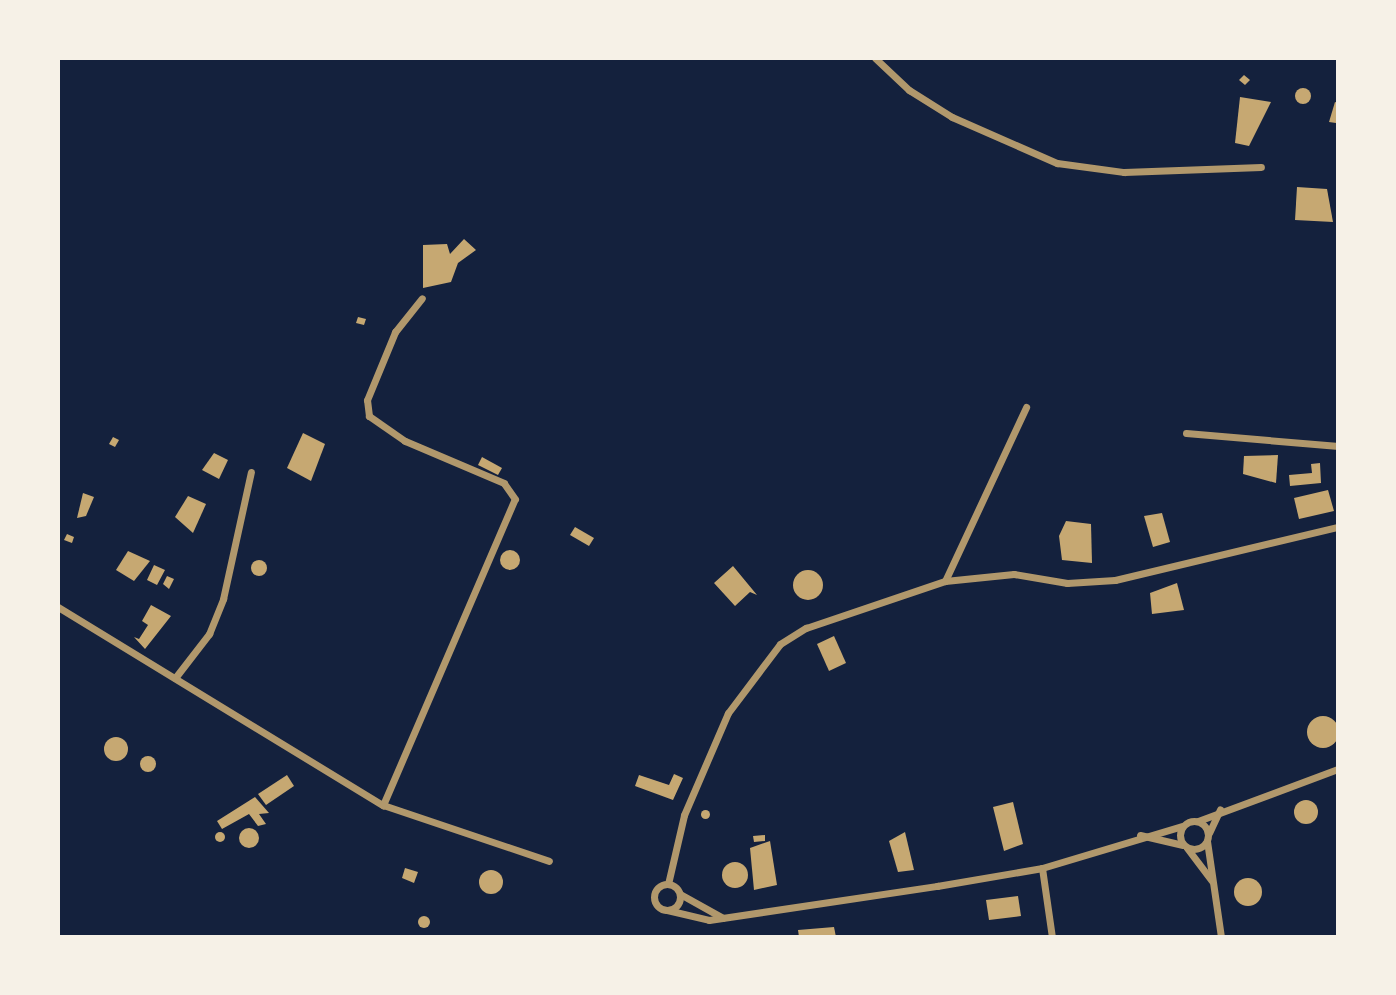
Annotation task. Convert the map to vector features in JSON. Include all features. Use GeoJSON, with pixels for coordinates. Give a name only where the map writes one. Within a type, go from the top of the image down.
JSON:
{"type":"FeatureCollection","features":[{"type":"Feature","properties":{"kind":"street"},"geometry":{"type":"LineString","coordinates":[[875,58],[909,90],[952,117],[1057,163],[1124,172],[1261,167]]}},
{"type":"Feature","properties":{"kind":"street"},"geometry":{"type":"LineString","coordinates":[[383,805],[515,499],[504,483],[405,441],[369,416],[367,400],[395,332],[422,298]]}},
{"type":"Feature","properties":{"kind":"street"},"geometry":{"type":"LineString","coordinates":[[945,581],[1026,407]]}},
{"type":"Feature","properties":{"kind":"street"},"geometry":{"type":"LineString","coordinates":[[1186,433],[1338,446]]}},
{"type":"Feature","properties":{"kind":"street"},"geometry":{"type":"LineString","coordinates":[[175,678],[209,634],[223,599],[251,472]]}},
{"type":"Feature","properties":{"kind":"street"},"geometry":{"type":"LineString","coordinates":[[1338,527],[1115,580],[1067,583],[1014,574],[945,581],[838,613],[780,644],[753,674],[717,737],[684,815],[668,884],[654,897],[667,910],[723,918],[1042,868],[1139,835],[1199,821],[1220,810],[1338,769]]}},
{"type":"Feature","properties":{"kind":"street"},"geometry":{"type":"LineString","coordinates":[[58,607],[383,805],[550,861]]}},
{"type":"Feature","properties":{"kind":"street"},"geometry":{"type":"LineString","coordinates":[[1139,835],[1185,846],[1208,837],[1220,810]]}},
{"type":"Feature","properties":{"kind":"street"},"geometry":{"type":"LineString","coordinates":[[1199,821],[1208,837],[1221,937]]}},
{"type":"Feature","properties":{"kind":"street"},"geometry":{"type":"LineString","coordinates":[[1182,826],[1185,846],[1212,881]]}},
{"type":"Feature","properties":{"kind":"street"},"geometry":{"type":"LineString","coordinates":[[1042,868],[1052,933],[1045,937]]}},
{"type":"Feature","properties":{"kind":"street"},"geometry":{"type":"LineString","coordinates":[[668,884],[680,894],[723,918]]}},
{"type":"Feature","properties":{"kind":"street"},"geometry":{"type":"LineString","coordinates":[[667,910],[677,905],[680,894]]}},
{"type":"Feature","properties":{"kind":"building"},"geometry":{"type":"Polygon","coordinates":[[[1244,75],[1250,80],[1245,85],[1239,80],[1244,75]]]}},
{"type":"Feature","properties":{"kind":"building"},"geometry":{"type":"Polygon","coordinates":[[[1300,88],[1306,88],[1311,96],[1309,102],[1300,104],[1295,99],[1295,93],[1300,88]]]}},
{"type":"Feature","properties":{"kind":"building"},"geometry":{"type":"Polygon","coordinates":[[[1240,97],[1271,102],[1249,146],[1235,143],[1240,97]]]}},
{"type":"Feature","properties":{"kind":"building"},"geometry":{"type":"Polygon","coordinates":[[[1335,102],[1338,103],[1336,123],[1329,122],[1335,102]]]}},
{"type":"Feature","properties":{"kind":"building"},"geometry":{"type":"Polygon","coordinates":[[[1297,187],[1327,189],[1333,222],[1295,220],[1297,187]]]}},
{"type":"Feature","properties":{"kind":"building"},"geometry":{"type":"Polygon","coordinates":[[[464,239],[476,250],[458,263],[451,282],[423,288],[423,245],[447,244],[450,254],[464,239]]]}},
{"type":"Feature","properties":{"kind":"building"},"geometry":{"type":"Polygon","coordinates":[[[358,317],[366,319],[364,325],[356,323],[358,317]]]}},
{"type":"Feature","properties":{"kind":"building"},"geometry":{"type":"Polygon","coordinates":[[[303,433],[325,444],[311,481],[287,468],[303,433]]]}},
{"type":"Feature","properties":{"kind":"building"},"geometry":{"type":"Polygon","coordinates":[[[113,437],[119,440],[115,447],[109,444],[113,437]]]}},
{"type":"Feature","properties":{"kind":"building"},"geometry":{"type":"Polygon","coordinates":[[[214,453],[228,460],[219,479],[202,470],[214,453]]]}},
{"type":"Feature","properties":{"kind":"building"},"geometry":{"type":"Polygon","coordinates":[[[1278,455],[1276,483],[1243,474],[1244,456],[1278,455]]]}},
{"type":"Feature","properties":{"kind":"building"},"geometry":{"type":"Polygon","coordinates":[[[482,457],[502,468],[498,475],[478,465],[482,457]]]}},
{"type":"Feature","properties":{"kind":"building"},"geometry":{"type":"Polygon","coordinates":[[[1320,463],[1321,483],[1290,486],[1289,475],[1312,473],[1311,464],[1320,463]]]}},
{"type":"Feature","properties":{"kind":"building"},"geometry":{"type":"Polygon","coordinates":[[[1328,490],[1334,511],[1299,519],[1294,498],[1328,490]]]}},
{"type":"Feature","properties":{"kind":"building"},"geometry":{"type":"Polygon","coordinates":[[[83,493],[94,497],[86,516],[77,518],[83,493]]]}},
{"type":"Feature","properties":{"kind":"building"},"geometry":{"type":"Polygon","coordinates":[[[188,496],[206,504],[193,533],[175,517],[188,496]]]}},
{"type":"Feature","properties":{"kind":"building"},"geometry":{"type":"Polygon","coordinates":[[[1162,513],[1170,542],[1153,547],[1144,516],[1162,513]]]}},
{"type":"Feature","properties":{"kind":"building"},"geometry":{"type":"Polygon","coordinates":[[[1066,521],[1091,524],[1092,563],[1062,560],[1059,536],[1066,521]]]}},
{"type":"Feature","properties":{"kind":"building"},"geometry":{"type":"Polygon","coordinates":[[[575,527],[594,538],[589,546],[570,535],[575,527]]]}},
{"type":"Feature","properties":{"kind":"building"},"geometry":{"type":"Polygon","coordinates":[[[67,534],[74,537],[72,543],[64,540],[67,534]]]}},
{"type":"Feature","properties":{"kind":"building"},"geometry":{"type":"Polygon","coordinates":[[[510,550],[517,553],[520,560],[517,567],[510,570],[503,567],[500,560],[503,553],[510,550]]]}},
{"type":"Feature","properties":{"kind":"building"},"geometry":{"type":"Polygon","coordinates":[[[128,551],[150,561],[134,581],[116,570],[128,551]]]}},
{"type":"Feature","properties":{"kind":"building"},"geometry":{"type":"Polygon","coordinates":[[[259,560],[265,562],[265,574],[259,576],[253,574],[251,568],[253,562],[259,560]]]}},
{"type":"Feature","properties":{"kind":"building"},"geometry":{"type":"Polygon","coordinates":[[[154,565],[165,570],[157,585],[147,580],[154,565]]]}},
{"type":"Feature","properties":{"kind":"building"},"geometry":{"type":"Polygon","coordinates":[[[733,566],[757,595],[750,592],[735,606],[714,583],[733,566]]]}},
{"type":"Feature","properties":{"kind":"building"},"geometry":{"type":"Polygon","coordinates":[[[808,570],[814,571],[822,579],[822,591],[814,599],[808,600],[802,599],[794,591],[793,585],[794,579],[802,571],[808,570]]]}},
{"type":"Feature","properties":{"kind":"building"},"geometry":{"type":"Polygon","coordinates":[[[167,576],[174,579],[169,589],[163,584],[167,576]]]}},
{"type":"Feature","properties":{"kind":"building"},"geometry":{"type":"Polygon","coordinates":[[[1177,583],[1184,610],[1152,614],[1150,593],[1177,583]]]}},
{"type":"Feature","properties":{"kind":"building"},"geometry":{"type":"Polygon","coordinates":[[[151,605],[171,616],[145,649],[134,637],[139,639],[148,625],[142,621],[151,605]]]}},
{"type":"Feature","properties":{"kind":"building"},"geometry":{"type":"Polygon","coordinates":[[[834,636],[846,663],[829,671],[817,644],[834,636]]]}},
{"type":"Feature","properties":{"kind":"building"},"geometry":{"type":"Polygon","coordinates":[[[1323,716],[1334,721],[1339,732],[1334,743],[1323,748],[1312,743],[1307,732],[1312,721],[1323,716]]]}},
{"type":"Feature","properties":{"kind":"building"},"geometry":{"type":"Polygon","coordinates":[[[116,737],[125,740],[128,749],[125,758],[116,761],[107,758],[104,749],[107,740],[116,737]]]}},
{"type":"Feature","properties":{"kind":"building"},"geometry":{"type":"Polygon","coordinates":[[[148,756],[154,758],[154,770],[148,772],[142,770],[140,764],[142,758],[148,756]]]}},
{"type":"Feature","properties":{"kind":"building"},"geometry":{"type":"Polygon","coordinates":[[[674,774],[683,778],[673,800],[635,786],[639,775],[669,785],[674,774]]]}},
{"type":"Feature","properties":{"kind":"building"},"geometry":{"type":"Polygon","coordinates":[[[287,775],[294,786],[266,805],[258,794],[287,775]]]}},
{"type":"Feature","properties":{"kind":"building"},"geometry":{"type":"Polygon","coordinates":[[[255,797],[269,813],[259,814],[266,824],[258,826],[249,814],[222,829],[217,821],[255,797]]]}},
{"type":"Feature","properties":{"kind":"building"},"geometry":{"type":"Polygon","coordinates":[[[1306,800],[1314,804],[1318,812],[1314,820],[1306,824],[1298,820],[1294,812],[1298,804],[1306,800]]]}},
{"type":"Feature","properties":{"kind":"building"},"geometry":{"type":"Polygon","coordinates":[[[1013,802],[1023,844],[1004,851],[993,807],[1013,802]]]}},
{"type":"Feature","properties":{"kind":"building"},"geometry":{"type":"Polygon","coordinates":[[[705,810],[709,814],[705,818],[701,814],[705,810]]]}},
{"type":"Feature","properties":{"kind":"building"},"geometry":{"type":"Polygon","coordinates":[[[249,828],[256,831],[259,838],[256,845],[249,848],[242,845],[239,838],[242,831],[249,828]]]}},
{"type":"Feature","properties":{"kind":"building"},"geometry":{"type":"Polygon","coordinates":[[[220,832],[224,833],[224,841],[220,842],[216,841],[215,837],[216,833],[220,832]]]}},
{"type":"Feature","properties":{"kind":"building"},"geometry":{"type":"Polygon","coordinates":[[[905,832],[914,870],[898,872],[889,841],[905,832]]]}},
{"type":"Feature","properties":{"kind":"building"},"geometry":{"type":"Polygon","coordinates":[[[765,835],[765,841],[754,842],[753,836],[765,835]]]}},
{"type":"Feature","properties":{"kind":"building"},"geometry":{"type":"Polygon","coordinates":[[[770,841],[777,885],[754,890],[750,848],[770,841]]]}},
{"type":"Feature","properties":{"kind":"building"},"geometry":{"type":"Polygon","coordinates":[[[735,862],[744,866],[748,875],[744,884],[735,888],[726,884],[722,875],[726,866],[735,862]]]}},
{"type":"Feature","properties":{"kind":"building"},"geometry":{"type":"Polygon","coordinates":[[[405,868],[418,872],[414,883],[402,878],[405,868]]]}},
{"type":"Feature","properties":{"kind":"building"},"geometry":{"type":"Polygon","coordinates":[[[491,870],[500,873],[503,882],[500,891],[491,894],[482,891],[479,882],[482,873],[491,870]]]}},
{"type":"Feature","properties":{"kind":"building"},"geometry":{"type":"Polygon","coordinates":[[[1248,878],[1258,882],[1262,892],[1258,902],[1248,906],[1238,902],[1234,892],[1238,882],[1248,878]]]}},
{"type":"Feature","properties":{"kind":"building"},"geometry":{"type":"Polygon","coordinates":[[[1018,896],[1021,916],[989,920],[986,900],[1018,896]]]}},
{"type":"Feature","properties":{"kind":"building"},"geometry":{"type":"Polygon","coordinates":[[[424,916],[430,922],[424,928],[418,922],[424,916]]]}},
{"type":"Feature","properties":{"kind":"building"},"geometry":{"type":"Polygon","coordinates":[[[834,927],[836,937],[799,937],[798,930],[834,927]]]}}]}
